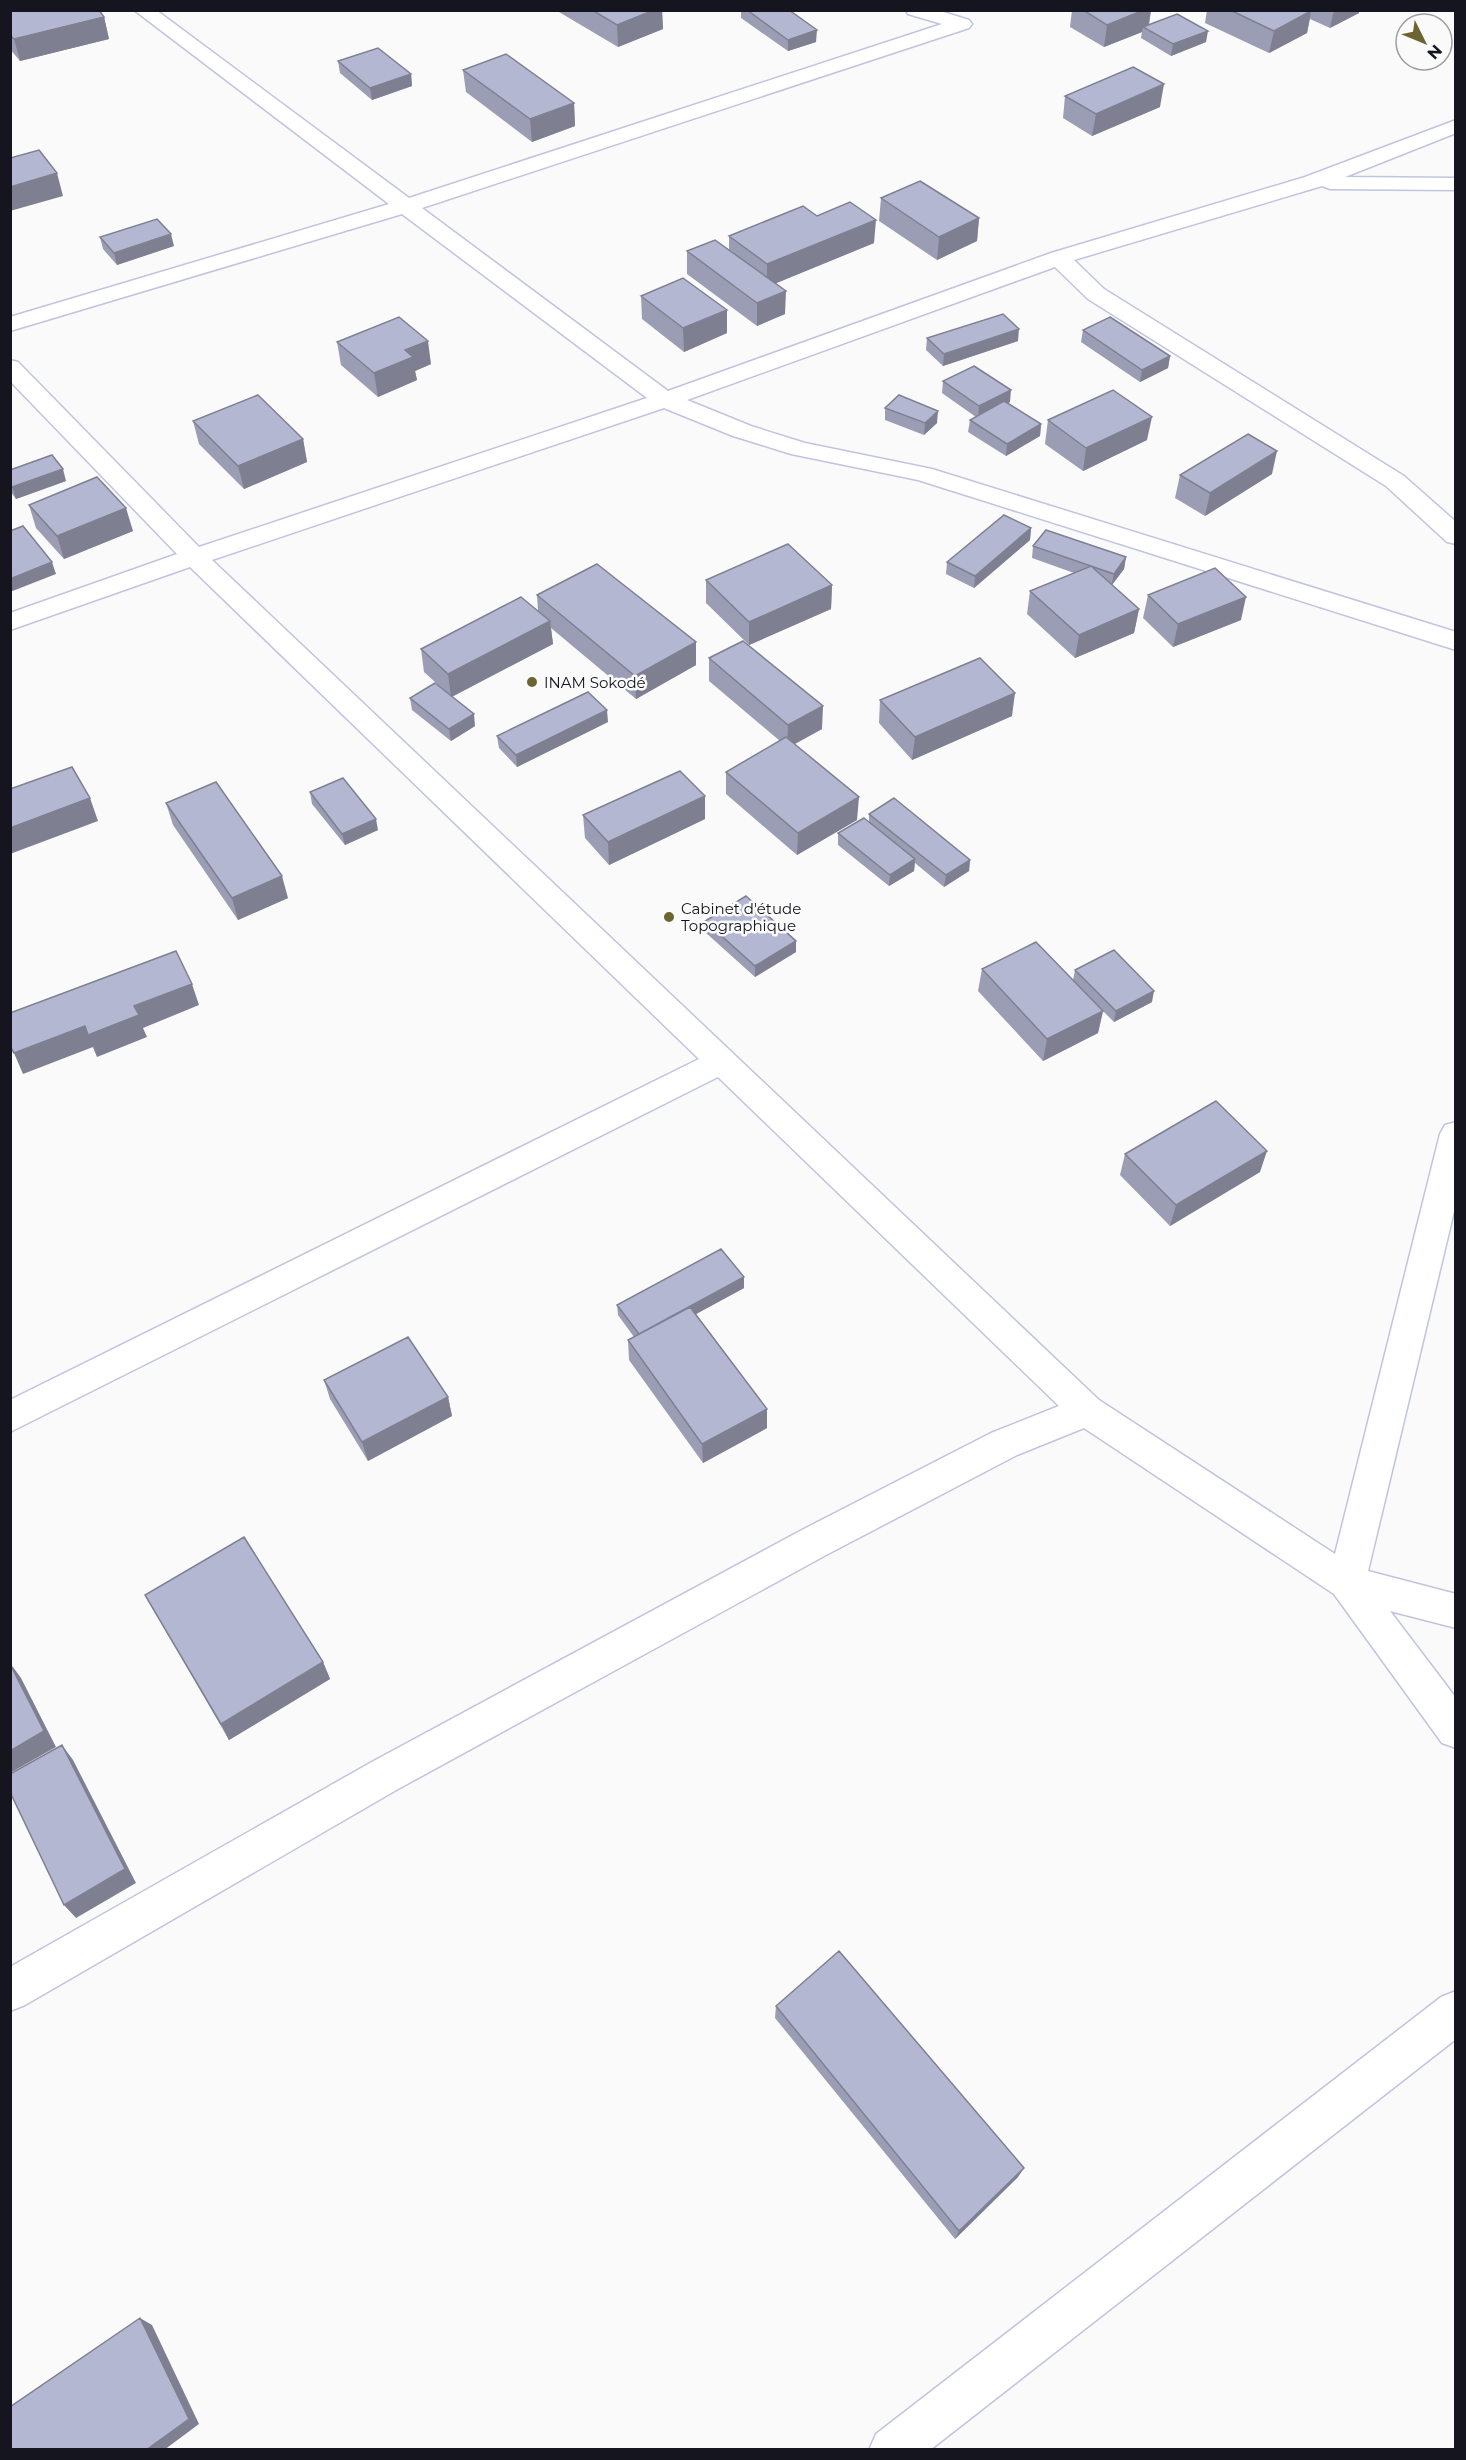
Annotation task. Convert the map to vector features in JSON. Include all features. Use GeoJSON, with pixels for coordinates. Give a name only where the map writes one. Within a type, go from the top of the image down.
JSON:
{"type":"FeatureCollection","features":[{"type":"Feature","properties":{"kind":"street"},"geometry":{"type":"LineString","coordinates":[[143,10],[665,400],[742,431],[790,446],[923,474],[1455,641]]}},
{"type":"Feature","properties":{"kind":"street"},"geometry":{"type":"LineString","coordinates":[[10,324],[406,206],[962,24],[915,10]]}},
{"type":"Feature","properties":{"kind":"street"},"geometry":{"type":"LineString","coordinates":[[10,622],[194,557],[665,400],[1059,258],[1313,182],[1455,126]]}},
{"type":"Feature","properties":{"kind":"street"},"geometry":{"type":"LineString","coordinates":[[1313,182],[1455,184]]}},
{"type":"Feature","properties":{"kind":"street"},"geometry":{"type":"LineString","coordinates":[[1059,258],[1096,294],[1395,481],[1455,536]]}},
{"type":"Feature","properties":{"kind":"street"},"geometry":{"type":"LineString","coordinates":[[10,367],[194,557],[1087,1411],[1347,1582],[1455,1611]]}},
{"type":"Feature","properties":{"kind":"street"},"geometry":{"type":"LineString","coordinates":[[10,1417],[722,1062]]}},
{"type":"Feature","properties":{"kind":"street"},"geometry":{"type":"LineString","coordinates":[[1455,1134],[1347,1582],[1455,1730]]}},
{"type":"Feature","properties":{"kind":"street"},"geometry":{"type":"LineString","coordinates":[[10,1990],[384,1776],[813,1543],[1004,1444],[1087,1411]]}},
{"type":"Feature","properties":{"kind":"street"},"geometry":{"type":"LineString","coordinates":[[892,2450],[1455,2012]]}},
{"type":"Feature","properties":{"kind":"building"},"geometry":{"type":"Polygon","coordinates":[[[10,10],[99,10],[104,17],[14,39],[10,35],[10,10]]]}},
{"type":"Feature","properties":{"kind":"building"},"geometry":{"type":"Polygon","coordinates":[[[592,10],[654,10],[617,25],[592,10]]]}},
{"type":"Feature","properties":{"kind":"building"},"geometry":{"type":"Polygon","coordinates":[[[747,10],[789,10],[817,30],[788,40],[747,10]]]}},
{"type":"Feature","properties":{"kind":"building"},"geometry":{"type":"Polygon","coordinates":[[[1083,10],[1144,10],[1107,25],[1083,10]]]}},
{"type":"Feature","properties":{"kind":"building"},"geometry":{"type":"Polygon","coordinates":[[[1230,10],[1310,10],[1311,11],[1274,31],[1230,10]]]}},
{"type":"Feature","properties":{"kind":"building"},"geometry":{"type":"Polygon","coordinates":[[[1177,14],[1208,31],[1173,44],[1143,27],[1177,14]]]}},
{"type":"Feature","properties":{"kind":"building"},"geometry":{"type":"Polygon","coordinates":[[[378,48],[411,74],[370,88],[338,61],[378,48]]]}},
{"type":"Feature","properties":{"kind":"building"},"geometry":{"type":"Polygon","coordinates":[[[506,54],[574,103],[530,119],[463,70],[506,54]]]}},
{"type":"Feature","properties":{"kind":"building"},"geometry":{"type":"Polygon","coordinates":[[[1133,67],[1164,84],[1096,114],[1065,96],[1133,67]]]}},
{"type":"Feature","properties":{"kind":"building"},"geometry":{"type":"Polygon","coordinates":[[[39,150],[57,173],[10,187],[10,158],[39,150]]]}},
{"type":"Feature","properties":{"kind":"building"},"geometry":{"type":"Polygon","coordinates":[[[920,181],[979,218],[939,237],[881,198],[920,181]]]}},
{"type":"Feature","properties":{"kind":"building"},"geometry":{"type":"Polygon","coordinates":[[[850,202],[876,220],[767,264],[729,236],[803,206],[817,216],[850,202]]]}},
{"type":"Feature","properties":{"kind":"building"},"geometry":{"type":"Polygon","coordinates":[[[157,219],[171,234],[114,253],[100,237],[157,219]]]}},
{"type":"Feature","properties":{"kind":"building"},"geometry":{"type":"Polygon","coordinates":[[[715,240],[786,291],[757,303],[687,251],[715,240]]]}},
{"type":"Feature","properties":{"kind":"building"},"geometry":{"type":"Polygon","coordinates":[[[683,278],[727,310],[683,328],[641,296],[683,278]]]}},
{"type":"Feature","properties":{"kind":"building"},"geometry":{"type":"Polygon","coordinates":[[[1003,314],[1019,329],[944,354],[927,338],[1003,314]]]}},
{"type":"Feature","properties":{"kind":"building"},"geometry":{"type":"Polygon","coordinates":[[[399,317],[428,341],[405,350],[413,357],[374,373],[337,342],[399,317]]]}},
{"type":"Feature","properties":{"kind":"building"},"geometry":{"type":"Polygon","coordinates":[[[1110,317],[1170,356],[1142,370],[1083,330],[1110,317]]]}},
{"type":"Feature","properties":{"kind":"building"},"geometry":{"type":"Polygon","coordinates":[[[974,366],[1011,390],[979,406],[943,381],[974,366]]]}},
{"type":"Feature","properties":{"kind":"building"},"geometry":{"type":"Polygon","coordinates":[[[1113,390],[1152,417],[1086,448],[1048,420],[1113,390]]]}},
{"type":"Feature","properties":{"kind":"building"},"geometry":{"type":"Polygon","coordinates":[[[258,395],[303,439],[238,466],[193,421],[258,395]]]}},
{"type":"Feature","properties":{"kind":"building"},"geometry":{"type":"Polygon","coordinates":[[[899,395],[938,411],[925,423],[885,408],[899,395]]]}},
{"type":"Feature","properties":{"kind":"building"},"geometry":{"type":"Polygon","coordinates":[[[1004,401],[1041,424],[1007,444],[970,420],[1004,401]]]}},
{"type":"Feature","properties":{"kind":"building"},"geometry":{"type":"Polygon","coordinates":[[[1248,434],[1277,451],[1210,493],[1180,475],[1248,434]]]}},
{"type":"Feature","properties":{"kind":"building"},"geometry":{"type":"Polygon","coordinates":[[[52,455],[63,469],[12,487],[10,470],[52,455]]]}},
{"type":"Feature","properties":{"kind":"building"},"geometry":{"type":"Polygon","coordinates":[[[97,477],[126,508],[57,536],[29,505],[97,477]]]}},
{"type":"Feature","properties":{"kind":"building"},"geometry":{"type":"Polygon","coordinates":[[[1004,515],[1031,528],[975,576],[947,562],[1004,515]]]}},
{"type":"Feature","properties":{"kind":"building"},"geometry":{"type":"Polygon","coordinates":[[[23,526],[52,562],[10,579],[10,531],[23,526]]]}},
{"type":"Feature","properties":{"kind":"building"},"geometry":{"type":"Polygon","coordinates":[[[1046,530],[1126,557],[1114,574],[1033,546],[1046,530]]]}},
{"type":"Feature","properties":{"kind":"building"},"geometry":{"type":"Polygon","coordinates":[[[788,544],[832,585],[749,622],[706,580],[788,544]]]}},
{"type":"Feature","properties":{"kind":"building"},"geometry":{"type":"Polygon","coordinates":[[[597,564],[696,642],[635,676],[537,595],[597,564]]]}},
{"type":"Feature","properties":{"kind":"building"},"geometry":{"type":"Polygon","coordinates":[[[1091,566],[1139,609],[1079,635],[1030,591],[1091,566]]]}},
{"type":"Feature","properties":{"kind":"building"},"geometry":{"type":"Polygon","coordinates":[[[1215,568],[1246,597],[1178,624],[1148,595],[1215,568]]]}},
{"type":"Feature","properties":{"kind":"building"},"geometry":{"type":"Polygon","coordinates":[[[521,597],[550,621],[448,674],[421,649],[521,597]]]}},
{"type":"Feature","properties":{"kind":"building"},"geometry":{"type":"Polygon","coordinates":[[[743,641],[823,706],[788,725],[709,658],[743,641]]]}},
{"type":"Feature","properties":{"kind":"building"},"geometry":{"type":"Polygon","coordinates":[[[980,658],[1015,693],[915,737],[880,700],[980,658]]]}},
{"type":"Feature","properties":{"kind":"building"},"geometry":{"type":"Polygon","coordinates":[[[435,683],[474,714],[449,729],[410,698],[435,683]]]}},
{"type":"Feature","properties":{"kind":"building"},"geometry":{"type":"Polygon","coordinates":[[[588,692],[607,710],[516,755],[497,736],[588,692]]]}},
{"type":"Feature","properties":{"kind":"building"},"geometry":{"type":"Polygon","coordinates":[[[786,737],[859,797],[798,833],[726,772],[786,737]]]}},
{"type":"Feature","properties":{"kind":"building"},"geometry":{"type":"Polygon","coordinates":[[[72,767],[90,798],[10,828],[10,789],[72,767]]]}},
{"type":"Feature","properties":{"kind":"building"},"geometry":{"type":"Polygon","coordinates":[[[680,771],[705,796],[608,842],[583,815],[680,771]]]}},
{"type":"Feature","properties":{"kind":"building"},"geometry":{"type":"Polygon","coordinates":[[[343,778],[376,819],[342,834],[310,792],[343,778]]]}},
{"type":"Feature","properties":{"kind":"building"},"geometry":{"type":"Polygon","coordinates":[[[216,782],[282,876],[232,898],[166,803],[216,782]]]}},
{"type":"Feature","properties":{"kind":"building"},"geometry":{"type":"Polygon","coordinates":[[[894,798],[970,860],[946,875],[869,814],[894,798]]]}},
{"type":"Feature","properties":{"kind":"building"},"geometry":{"type":"Polygon","coordinates":[[[864,818],[915,859],[890,875],[838,833],[864,818]]]}},
{"type":"Feature","properties":{"kind":"building"},"geometry":{"type":"Polygon","coordinates":[[[746,896],[796,941],[755,966],[705,921],[746,896]]]}},
{"type":"Feature","properties":{"kind":"building"},"geometry":{"type":"Polygon","coordinates":[[[1036,942],[1103,1011],[1047,1039],[982,969],[1036,942]]]}},
{"type":"Feature","properties":{"kind":"building"},"geometry":{"type":"Polygon","coordinates":[[[1114,950],[1154,991],[1116,1011],[1075,970],[1114,950]]]}},
{"type":"Feature","properties":{"kind":"building"},"geometry":{"type":"Polygon","coordinates":[[[176,951],[192,984],[134,1006],[139,1015],[88,1035],[85,1026],[14,1053],[10,1046],[10,1013],[176,951]]]}},
{"type":"Feature","properties":{"kind":"building"},"geometry":{"type":"Polygon","coordinates":[[[1216,1101],[1267,1151],[1176,1205],[1125,1154],[1216,1101]]]}},
{"type":"Feature","properties":{"kind":"building"},"geometry":{"type":"Polygon","coordinates":[[[721,1249],[744,1277],[639,1334],[617,1305],[721,1249]]]}},
{"type":"Feature","properties":{"kind":"building"},"geometry":{"type":"Polygon","coordinates":[[[690,1307],[767,1409],[702,1444],[628,1340],[690,1307]]]}},
{"type":"Feature","properties":{"kind":"building"},"geometry":{"type":"Polygon","coordinates":[[[408,1337],[448,1397],[362,1442],[324,1380],[408,1337]]]}},
{"type":"Feature","properties":{"kind":"building"},"geometry":{"type":"Polygon","coordinates":[[[244,1537],[323,1662],[221,1724],[145,1595],[244,1537]]]}},
{"type":"Feature","properties":{"kind":"building"},"geometry":{"type":"Polygon","coordinates":[[[10,1664],[44,1731],[10,1751],[10,1664]]]}},
{"type":"Feature","properties":{"kind":"building"},"geometry":{"type":"Polygon","coordinates":[[[62,1745],[125,1869],[64,1905],[10,1792],[10,1774],[62,1745]]]}},
{"type":"Feature","properties":{"kind":"building"},"geometry":{"type":"Polygon","coordinates":[[[839,1951],[1024,2168],[959,2231],[776,2006],[839,1951]]]}},
{"type":"Feature","properties":{"kind":"building"},"geometry":{"type":"Polygon","coordinates":[[[140,2318],[189,2419],[146,2450],[10,2450],[10,2407],[140,2318]]]}},
{"type":"Feature","properties":{"kind":"place","name":"INAM Sokodé"},"geometry":{"type":"Point","coordinates":[532,682]}},
{"type":"Feature","properties":{"kind":"place","name":"Cabinet d'étude Topographique"},"geometry":{"type":"Point","coordinates":[669,917]}}]}
